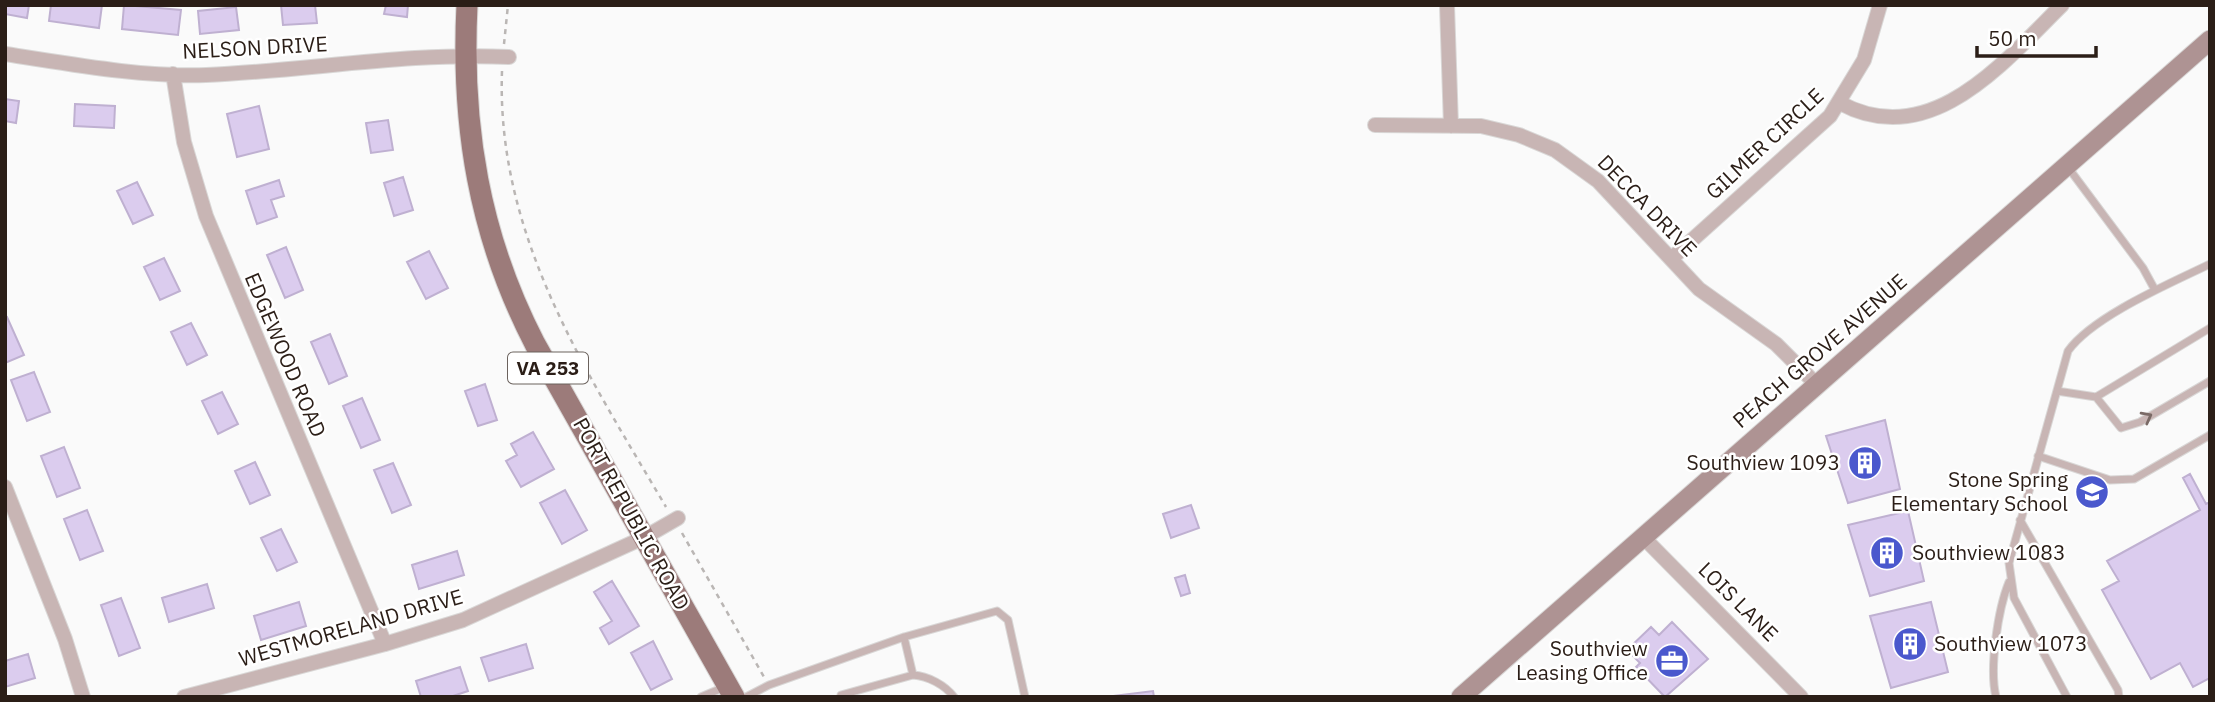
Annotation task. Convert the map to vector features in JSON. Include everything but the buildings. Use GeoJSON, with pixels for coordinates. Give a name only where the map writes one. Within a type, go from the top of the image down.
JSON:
{"type":"FeatureCollection","features":[{"type":"Feature","properties":{"kind":"main road","name":"PORT REPUBLIC ROAD"},"geometry":{"type":"LineString","coordinates":[[467,5],[465,99],[473,168],[501,271],[535,344],[731,691]]}},
{"type":"Feature","properties":{"kind":"main road","name":"PEACH GROVE AVENUE"},"geometry":{"type":"LineString","coordinates":[[1461,697],[2210,40]]}},
{"type":"Feature","properties":{"kind":"street"},"geometry":{"type":"LineString","coordinates":[[1447,5],[1451,126]]}},
{"type":"Feature","properties":{"kind":"street","name":"GILMER CIRCLE"},"geometry":{"type":"LineString","coordinates":[[1671,259],[1830,116],[1864,61],[1880,5]]}},
{"type":"Feature","properties":{"kind":"street"},"geometry":{"type":"LineString","coordinates":[[1840,103],[1883,117],[1910,117],[1937,110],[1960,97],[2062,5]]}},
{"type":"Feature","properties":{"kind":"street","name":"NELSON DRIVE"},"geometry":{"type":"LineString","coordinates":[[5,54],[78,66],[173,74],[465,55],[509,57]]}},
{"type":"Feature","properties":{"kind":"street","name":"EDGEWOOD ROAD"},"geometry":{"type":"LineString","coordinates":[[173,74],[184,142],[206,216],[385,645]]}},
{"type":"Feature","properties":{"kind":"street","name":"DECCA DRIVE"},"geometry":{"type":"LineString","coordinates":[[1375,125],[1481,127],[1506,131],[1567,157],[1598,180],[1705,295],[1776,344],[1816,384]]}},
{"type":"Feature","properties":{"kind":"street"},"geometry":{"type":"LineString","coordinates":[[5,487],[65,639],[83,697]]}},
{"type":"Feature","properties":{"kind":"street","name":"WESTMORELAND DRIVE"},"geometry":{"type":"LineString","coordinates":[[184,697],[385,645],[463,620],[645,537],[678,518]]}},
{"type":"Feature","properties":{"kind":"street","name":"LOIS LANE"},"geometry":{"type":"LineString","coordinates":[[1643,537],[1801,697]]}},
{"type":"Feature","properties":{"kind":"lane"},"geometry":{"type":"LineString","coordinates":[[2067,165],[2143,268],[2155,290]]}},
{"type":"Feature","properties":{"kind":"lane"},"geometry":{"type":"LineString","coordinates":[[1996,697],[1993,685],[1995,662],[2003,598],[2010,582],[2012,544],[2068,351],[2082,335],[2155,290],[2210,264]]}},
{"type":"Feature","properties":{"kind":"lane"},"geometry":{"type":"LineString","coordinates":[[2057,391],[2096,397],[2210,328]]}},
{"type":"Feature","properties":{"kind":"lane"},"geometry":{"type":"LineString","coordinates":[[2096,397],[2121,428],[2140,422],[2210,381]]}},
{"type":"Feature","properties":{"kind":"lane"},"geometry":{"type":"LineString","coordinates":[[2038,457],[2110,480],[2134,479],[2210,435]]}},
{"type":"Feature","properties":{"kind":"lane"},"geometry":{"type":"LineString","coordinates":[[2020,520],[2119,690],[2119,697]]}},
{"type":"Feature","properties":{"kind":"lane"},"geometry":{"type":"LineString","coordinates":[[2010,582],[2021,611],[2067,697]]}},
{"type":"Feature","properties":{"kind":"lane"},"geometry":{"type":"LineString","coordinates":[[746,697],[812,669],[904,637],[994,611],[1001,612],[1008,620],[1025,697]]}},
{"type":"Feature","properties":{"kind":"lane"},"geometry":{"type":"LineString","coordinates":[[904,637],[913,675]]}},
{"type":"Feature","properties":{"kind":"lane"},"geometry":{"type":"LineString","coordinates":[[841,695],[913,675],[923,675],[954,697]]}},
{"type":"Feature","properties":{"kind":"lane"},"geometry":{"type":"LineString","coordinates":[[701,697],[731,691]]}},
{"type":"Feature","properties":{"kind":"path"},"geometry":{"type":"LineString","coordinates":[[504,37],[508,5]]}},
{"type":"Feature","properties":{"kind":"path"},"geometry":{"type":"LineString","coordinates":[[502,75],[505,139],[513,190],[541,279],[574,347],[664,503]]}},
{"type":"Feature","properties":{"kind":"path"},"geometry":{"type":"LineString","coordinates":[[683,535],[762,674]]}},
{"type":"Feature","properties":{"kind":"place","name":"Southview 1093"},"geometry":{"type":"Point","coordinates":[1865,463]}},
{"type":"Feature","properties":{"kind":"place","name":"Stone Spring Elementary School"},"geometry":{"type":"Point","coordinates":[2092,492]}},
{"type":"Feature","properties":{"kind":"place","name":"Southview 1083"},"geometry":{"type":"Point","coordinates":[1887,553]}},
{"type":"Feature","properties":{"kind":"place","name":"Southview 1073"},"geometry":{"type":"Point","coordinates":[1910,644]}},
{"type":"Feature","properties":{"kind":"place","name":"Southview Leasing Office"},"geometry":{"type":"Point","coordinates":[1672,661]}}]}
